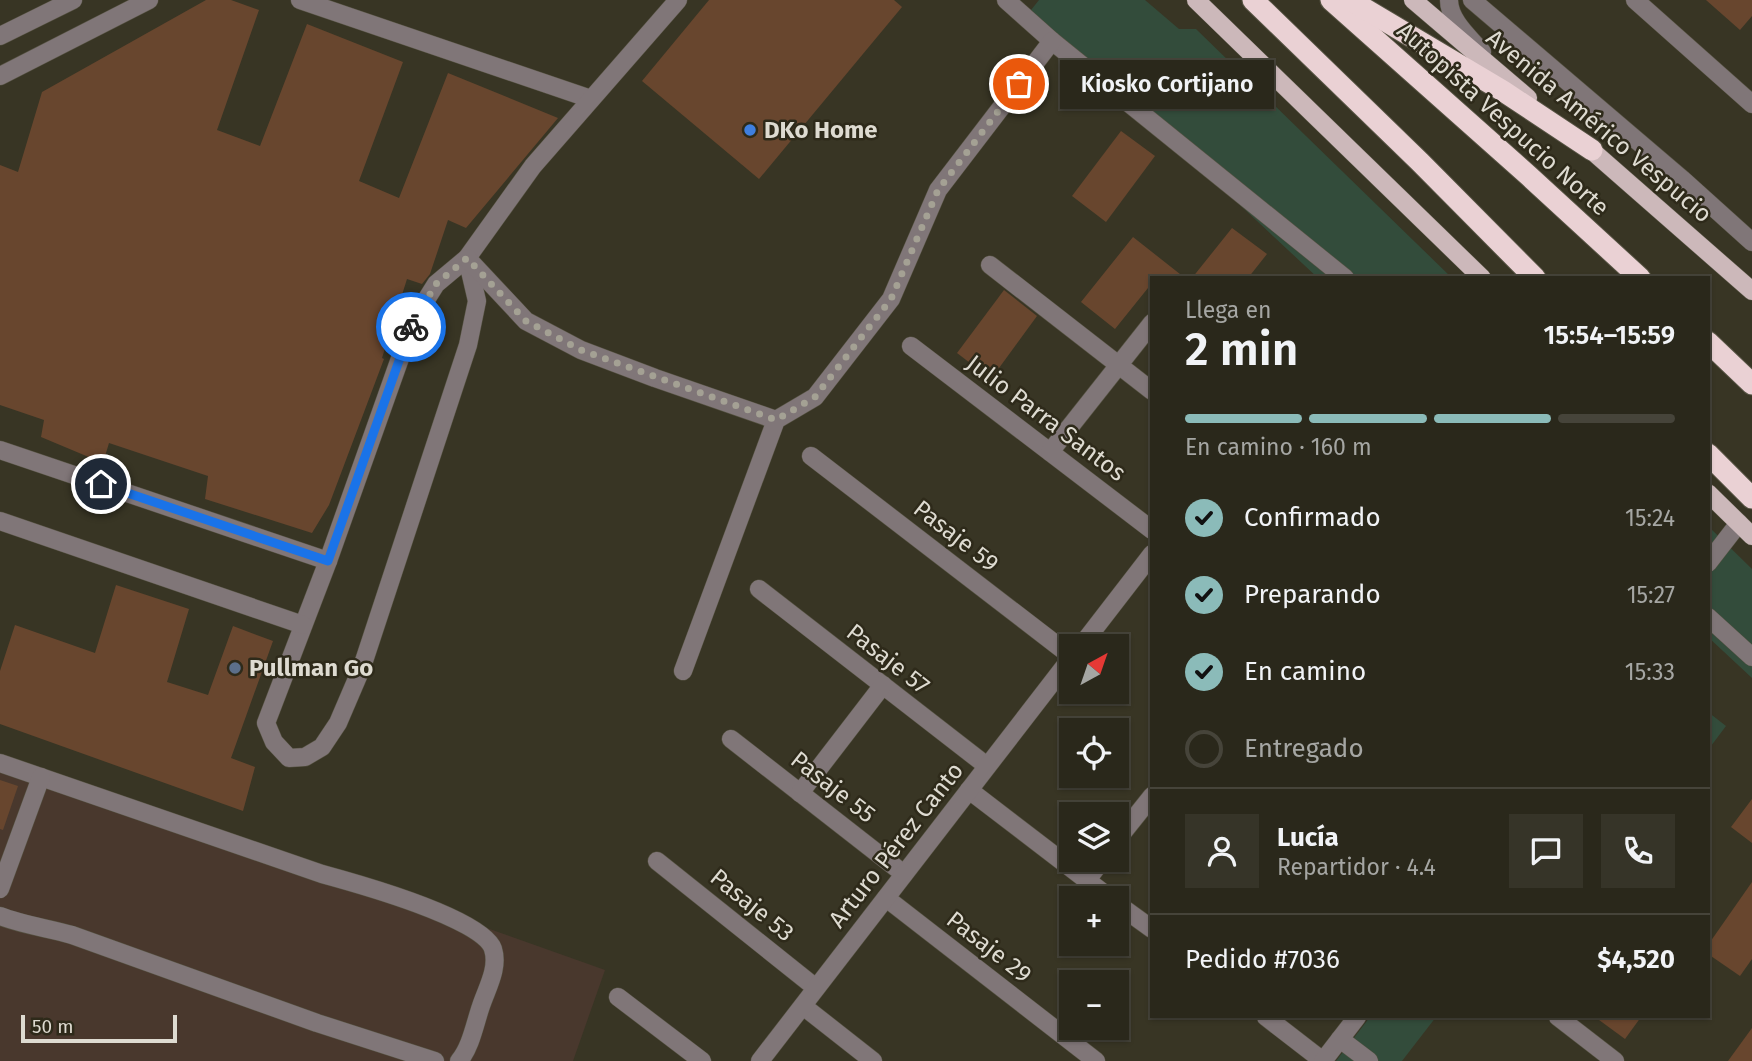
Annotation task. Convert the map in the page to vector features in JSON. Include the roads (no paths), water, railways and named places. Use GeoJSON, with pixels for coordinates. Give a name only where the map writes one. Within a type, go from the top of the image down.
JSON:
{"type":"FeatureCollection","features":[{"type":"Feature","properties":{"kind":"highway"},"geometry":{"type":"LineString","coordinates":[[1253,0],[1533,276]]}},
{"type":"Feature","properties":{"kind":"highway","name":"Autopista Vespucio Norte"},"geometry":{"type":"LineString","coordinates":[[1331,0],[1638,276]]}},
{"type":"Feature","properties":{"kind":"highway"},"geometry":{"type":"LineString","coordinates":[[1350,0],[1503,91],[1592,150]]}},
{"type":"Feature","properties":{"kind":"highway"},"geometry":{"type":"LineString","coordinates":[[1710,344],[1752,384]]}},
{"type":"Feature","properties":{"kind":"highway"},"geometry":{"type":"LineString","coordinates":[[1710,456],[1752,498]]}},
{"type":"Feature","properties":{"kind":"main road"},"geometry":{"type":"LineString","coordinates":[[1196,0],[1480,276]]}},
{"type":"Feature","properties":{"kind":"main road","name":"Avenida Américo Vespucio"},"geometry":{"type":"LineString","coordinates":[[1413,0],[1592,150],[1752,291]]}},
{"type":"Feature","properties":{"kind":"main road"},"geometry":{"type":"LineString","coordinates":[[1710,495],[1746,529]]}},
{"type":"Feature","properties":{"kind":"street"},"geometry":{"type":"LineString","coordinates":[[0,36],[73,0]]}},
{"type":"Feature","properties":{"kind":"street"},"geometry":{"type":"LineString","coordinates":[[0,76],[149,0]]}},
{"type":"Feature","properties":{"kind":"street"},"geometry":{"type":"LineString","coordinates":[[467,258],[477,301],[468,345],[362,667],[338,723],[322,747],[304,757],[289,758],[274,742],[266,723],[328,561],[414,319],[436,284],[467,258],[533,166],[678,0]]}},
{"type":"Feature","properties":{"kind":"street"},"geometry":{"type":"LineString","coordinates":[[1006,0],[1052,41],[1343,276]]}},
{"type":"Feature","properties":{"kind":"street"},"geometry":{"type":"LineString","coordinates":[[1449,0],[1449,9],[1454,18],[1502,76]]}},
{"type":"Feature","properties":{"kind":"street"},"geometry":{"type":"LineString","coordinates":[[1472,0],[1752,242]]}},
{"type":"Feature","properties":{"kind":"street"},"geometry":{"type":"LineString","coordinates":[[1634,0],[1752,104]]}},
{"type":"Feature","properties":{"kind":"street"},"geometry":{"type":"LineString","coordinates":[[304,1],[591,99]]}},
{"type":"Feature","properties":{"kind":"street"},"geometry":{"type":"LineString","coordinates":[[683,671],[776,420],[815,397],[891,299],[938,190],[1052,41]]}},
{"type":"Feature","properties":{"kind":"street"},"geometry":{"type":"LineString","coordinates":[[467,258],[526,321],[581,350],[776,420]]}},
{"type":"Feature","properties":{"kind":"street"},"geometry":{"type":"LineString","coordinates":[[990,265],[1150,389]]}},
{"type":"Feature","properties":{"kind":"street"},"geometry":{"type":"LineString","coordinates":[[1050,452],[1150,325]]}},
{"type":"Feature","properties":{"kind":"street","name":"Julio Parra Santos"},"geometry":{"type":"LineString","coordinates":[[911,346],[1150,528]]}},
{"type":"Feature","properties":{"kind":"street"},"geometry":{"type":"LineString","coordinates":[[0,450],[328,561]]}},
{"type":"Feature","properties":{"kind":"street","name":"Pasaje 59"},"geometry":{"type":"LineString","coordinates":[[811,456],[1059,648]]}},
{"type":"Feature","properties":{"kind":"street"},"geometry":{"type":"LineString","coordinates":[[0,521],[303,625]]}},
{"type":"Feature","properties":{"kind":"street"},"geometry":{"type":"LineString","coordinates":[[1710,561],[1746,529]]}},
{"type":"Feature","properties":{"kind":"street"},"geometry":{"type":"LineString","coordinates":[[1090,634],[1150,557]]}},
{"type":"Feature","properties":{"kind":"street","name":"Pasaje 57"},"geometry":{"type":"LineString","coordinates":[[759,589],[987,766]]}},
{"type":"Feature","properties":{"kind":"street"},"geometry":{"type":"LineString","coordinates":[[1710,619],[1752,656]]}},
{"type":"Feature","properties":{"kind":"street","name":"Arturo Pérez Canto"},"geometry":{"type":"LineString","coordinates":[[760,1061],[1059,673]]}},
{"type":"Feature","properties":{"kind":"street"},"geometry":{"type":"LineString","coordinates":[[800,793],[883,685]]}},
{"type":"Feature","properties":{"kind":"street","name":"Pasaje 55"},"geometry":{"type":"LineString","coordinates":[[731,739],[904,874]]}},
{"type":"Feature","properties":{"kind":"street"},"geometry":{"type":"LineString","coordinates":[[0,763],[377,890],[475,929],[487,938],[493,948],[495,965],[463,1057],[459,1061]]}},
{"type":"Feature","properties":{"kind":"street"},"geometry":{"type":"LineString","coordinates":[[0,889],[41,777]]}},
{"type":"Feature","properties":{"kind":"street"},"geometry":{"type":"LineString","coordinates":[[969,790],[1095,886]]}},
{"type":"Feature","properties":{"kind":"street"},"geometry":{"type":"LineString","coordinates":[[1129,825],[1150,798]]}},
{"type":"Feature","properties":{"kind":"street","name":"Pasaje 53"},"geometry":{"type":"LineString","coordinates":[[657,861],[816,988]]}},
{"type":"Feature","properties":{"kind":"street"},"geometry":{"type":"LineString","coordinates":[[1087,880],[1093,872]]}},
{"type":"Feature","properties":{"kind":"street","name":"Pasaje 29"},"geometry":{"type":"LineString","coordinates":[[886,898],[1096,1061]]}},
{"type":"Feature","properties":{"kind":"street"},"geometry":{"type":"LineString","coordinates":[[1129,912],[1150,928]]}},
{"type":"Feature","properties":{"kind":"street"},"geometry":{"type":"LineString","coordinates":[[0,916],[20,924],[42,926],[72,935],[317,1023],[435,1061]]}},
{"type":"Feature","properties":{"kind":"street"},"geometry":{"type":"LineString","coordinates":[[618,997],[702,1061]]}},
{"type":"Feature","properties":{"kind":"street"},"geometry":{"type":"LineString","coordinates":[[803,1006],[873,1061]]}},
{"type":"Feature","properties":{"kind":"street"},"geometry":{"type":"LineString","coordinates":[[1267,1018],[1323,1061],[1356,1018]]}},
{"type":"Feature","properties":{"kind":"street"},"geometry":{"type":"LineString","coordinates":[[1559,1018],[1615,1061]]}},
{"type":"Feature","properties":{"kind":"street"},"geometry":{"type":"LineString","coordinates":[[1340,1039],[1369,1061]]}},
{"type":"Feature","properties":{"kind":"place","name":"Kiosko Cortijano"},"geometry":{"type":"Point","coordinates":[1019,84]}},
{"type":"Feature","properties":{"kind":"place","name":"DKo Home"},"geometry":{"type":"Point","coordinates":[750,130]}},
{"type":"Feature","properties":{"kind":"place","name":"Pullman Go"},"geometry":{"type":"Point","coordinates":[235,668]}}]}
